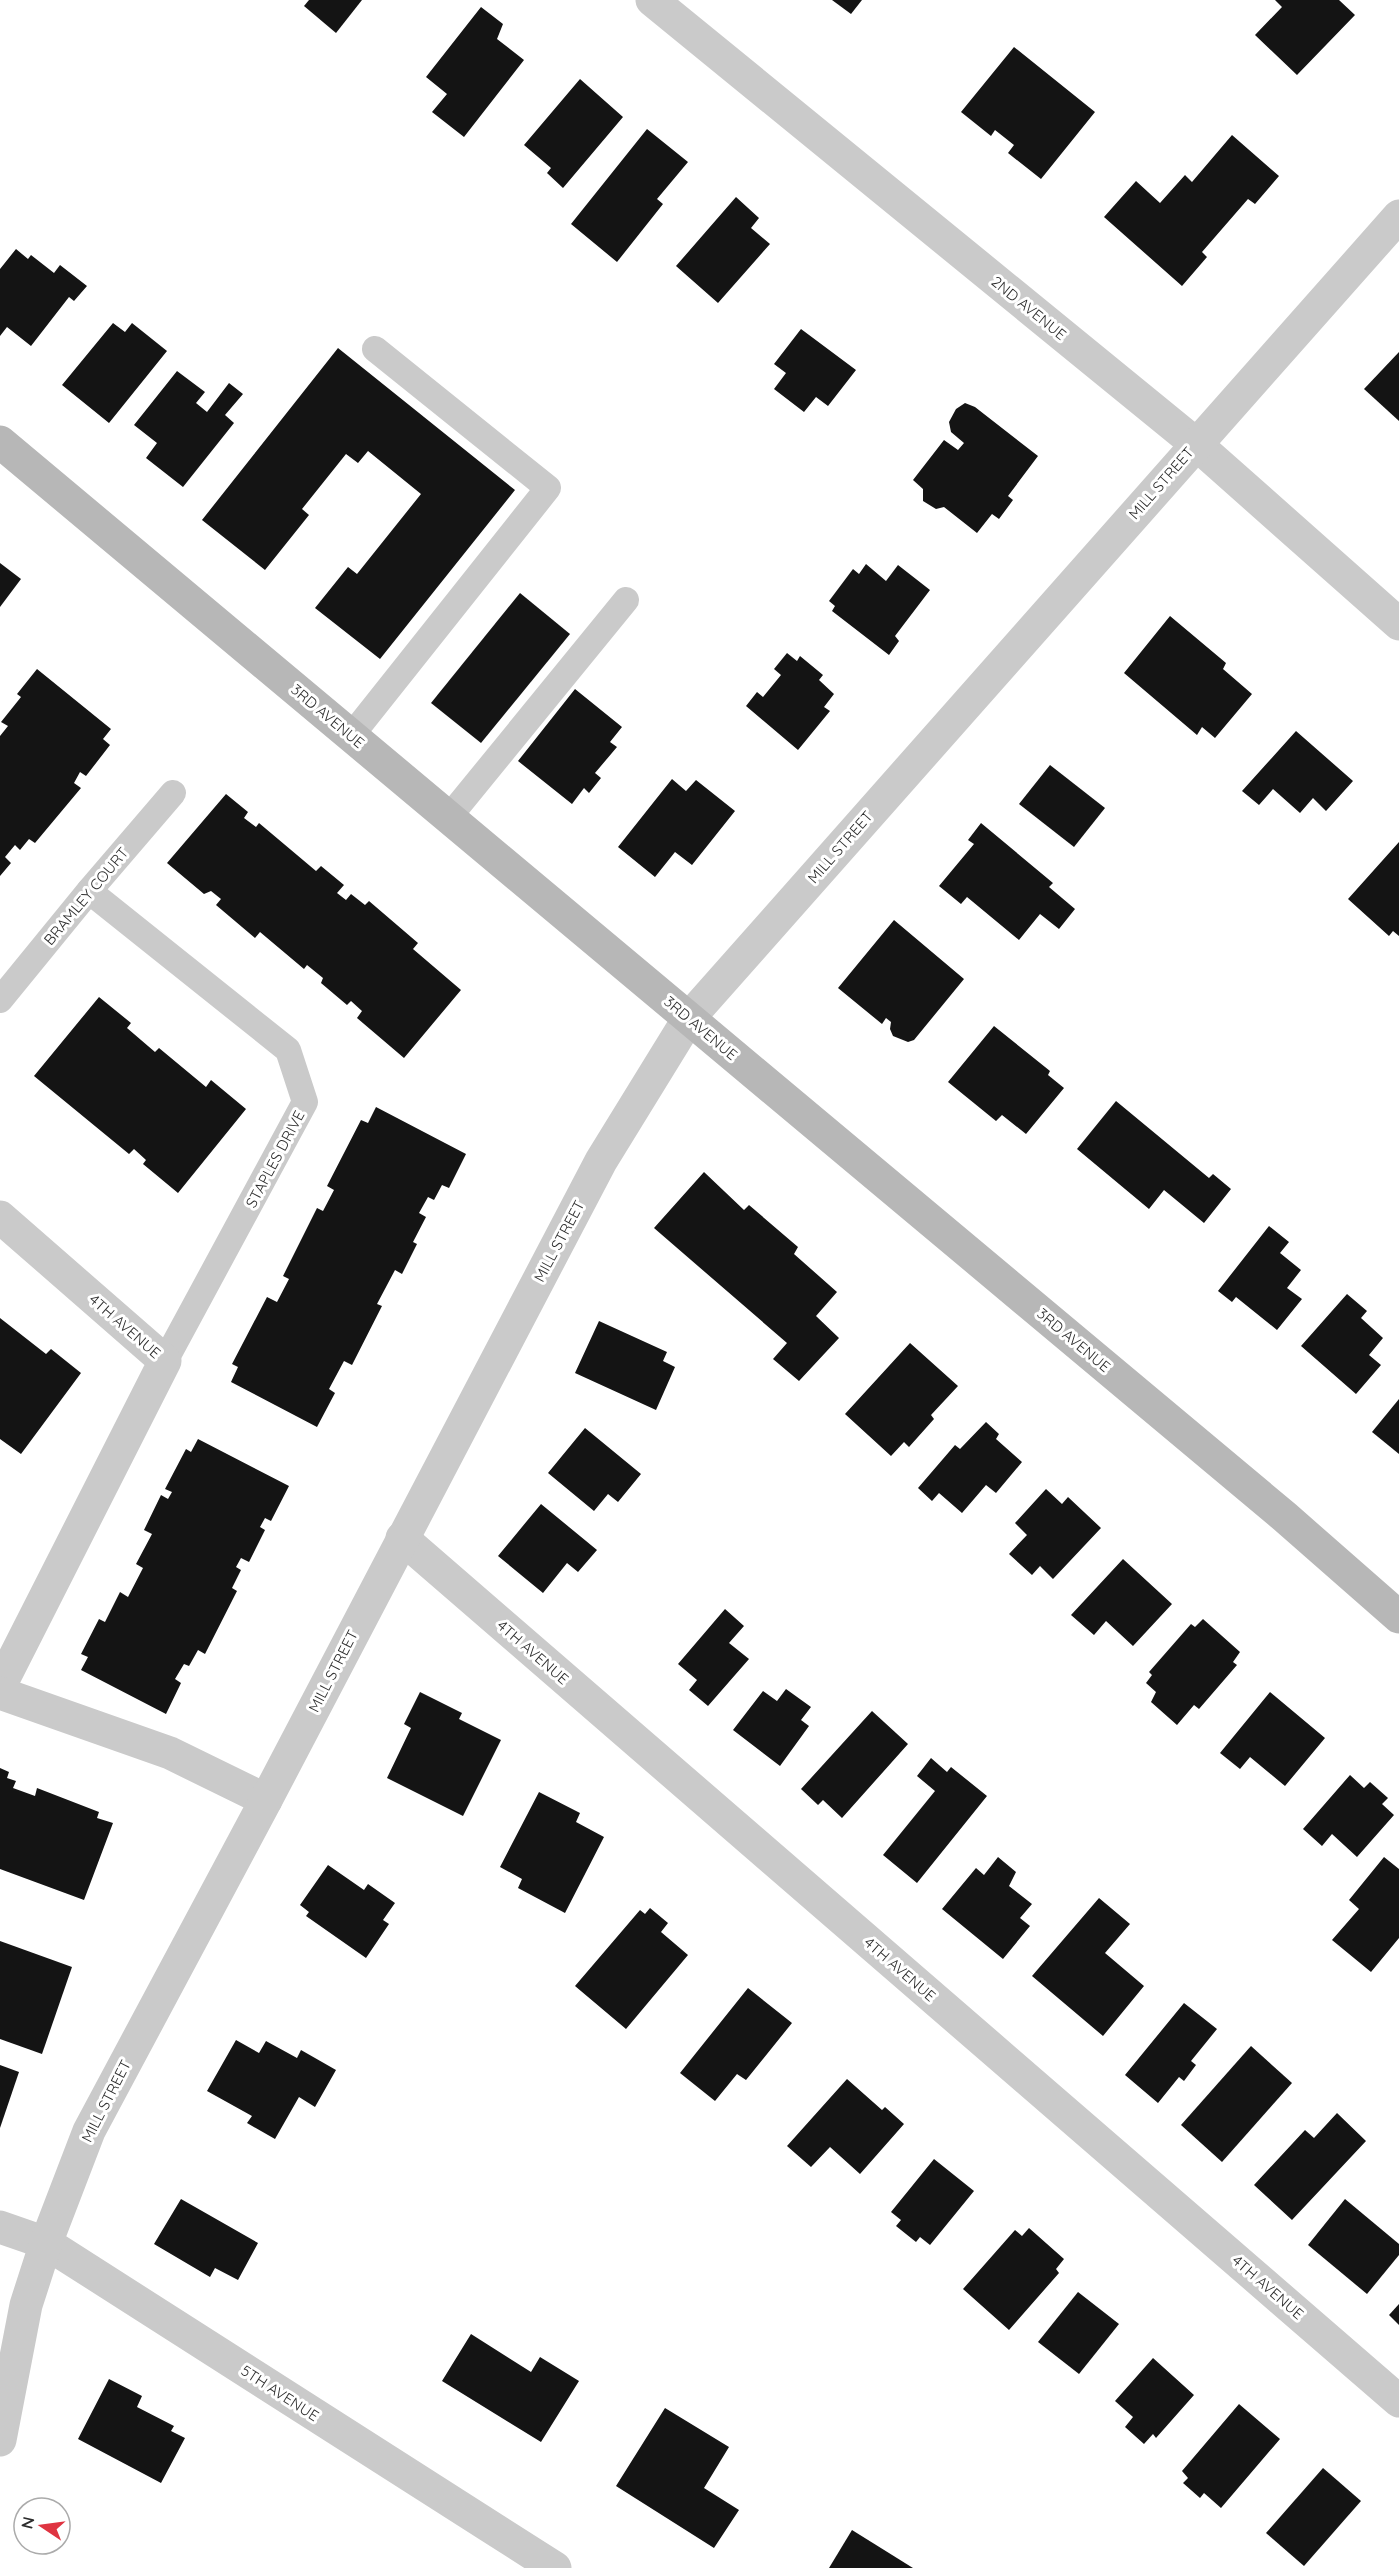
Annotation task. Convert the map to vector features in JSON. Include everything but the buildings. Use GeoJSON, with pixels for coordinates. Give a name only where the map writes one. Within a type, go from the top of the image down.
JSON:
{"type":"FeatureCollection","features":[{"type":"Feature","properties":{"kind":"main road","name":"3RD AVENUE"},"geometry":{"type":"LineString","coordinates":[[0,442],[1285,1517],[1399,1617]]}},
{"type":"Feature","properties":{"kind":"street","name":"2ND AVENUE"},"geometry":{"type":"LineString","coordinates":[[652,0],[1196,444],[1399,624]]}},
{"type":"Feature","properties":{"kind":"street","name":"MILL STREET"},"geometry":{"type":"LineString","coordinates":[[0,2440],[26,2305],[46,2243],[89,2131],[266,1800],[601,1161],[689,1018],[1399,216]]}},
{"type":"Feature","properties":{"kind":"street","name":"4TH AVENUE"},"geometry":{"type":"LineString","coordinates":[[0,1217],[165,1361],[0,1686]]}},
{"type":"Feature","properties":{"kind":"street","name":"4TH AVENUE"},"geometry":{"type":"LineString","coordinates":[[402,1538],[1399,2401]]}},
{"type":"Feature","properties":{"kind":"street"},"geometry":{"type":"LineString","coordinates":[[0,1693],[170,1753],[266,1800]]}},
{"type":"Feature","properties":{"kind":"street","name":"5TH AVENUE"},"geometry":{"type":"LineString","coordinates":[[0,2227],[46,2243],[555,2568]]}},
{"type":"Feature","properties":{"kind":"lane"},"geometry":{"type":"LineString","coordinates":[[351,736],[548,488],[375,349]]}},
{"type":"Feature","properties":{"kind":"lane"},"geometry":{"type":"LineString","coordinates":[[449,817],[626,600]]}},
{"type":"Feature","properties":{"kind":"lane","name":"BRAMLEY COURT"},"geometry":{"type":"LineString","coordinates":[[0,1000],[88,891],[173,793]]}},
{"type":"Feature","properties":{"kind":"lane","name":"STAPLES DRIVE"},"geometry":{"type":"LineString","coordinates":[[88,891],[288,1050],[305,1101],[165,1361]]}}]}
